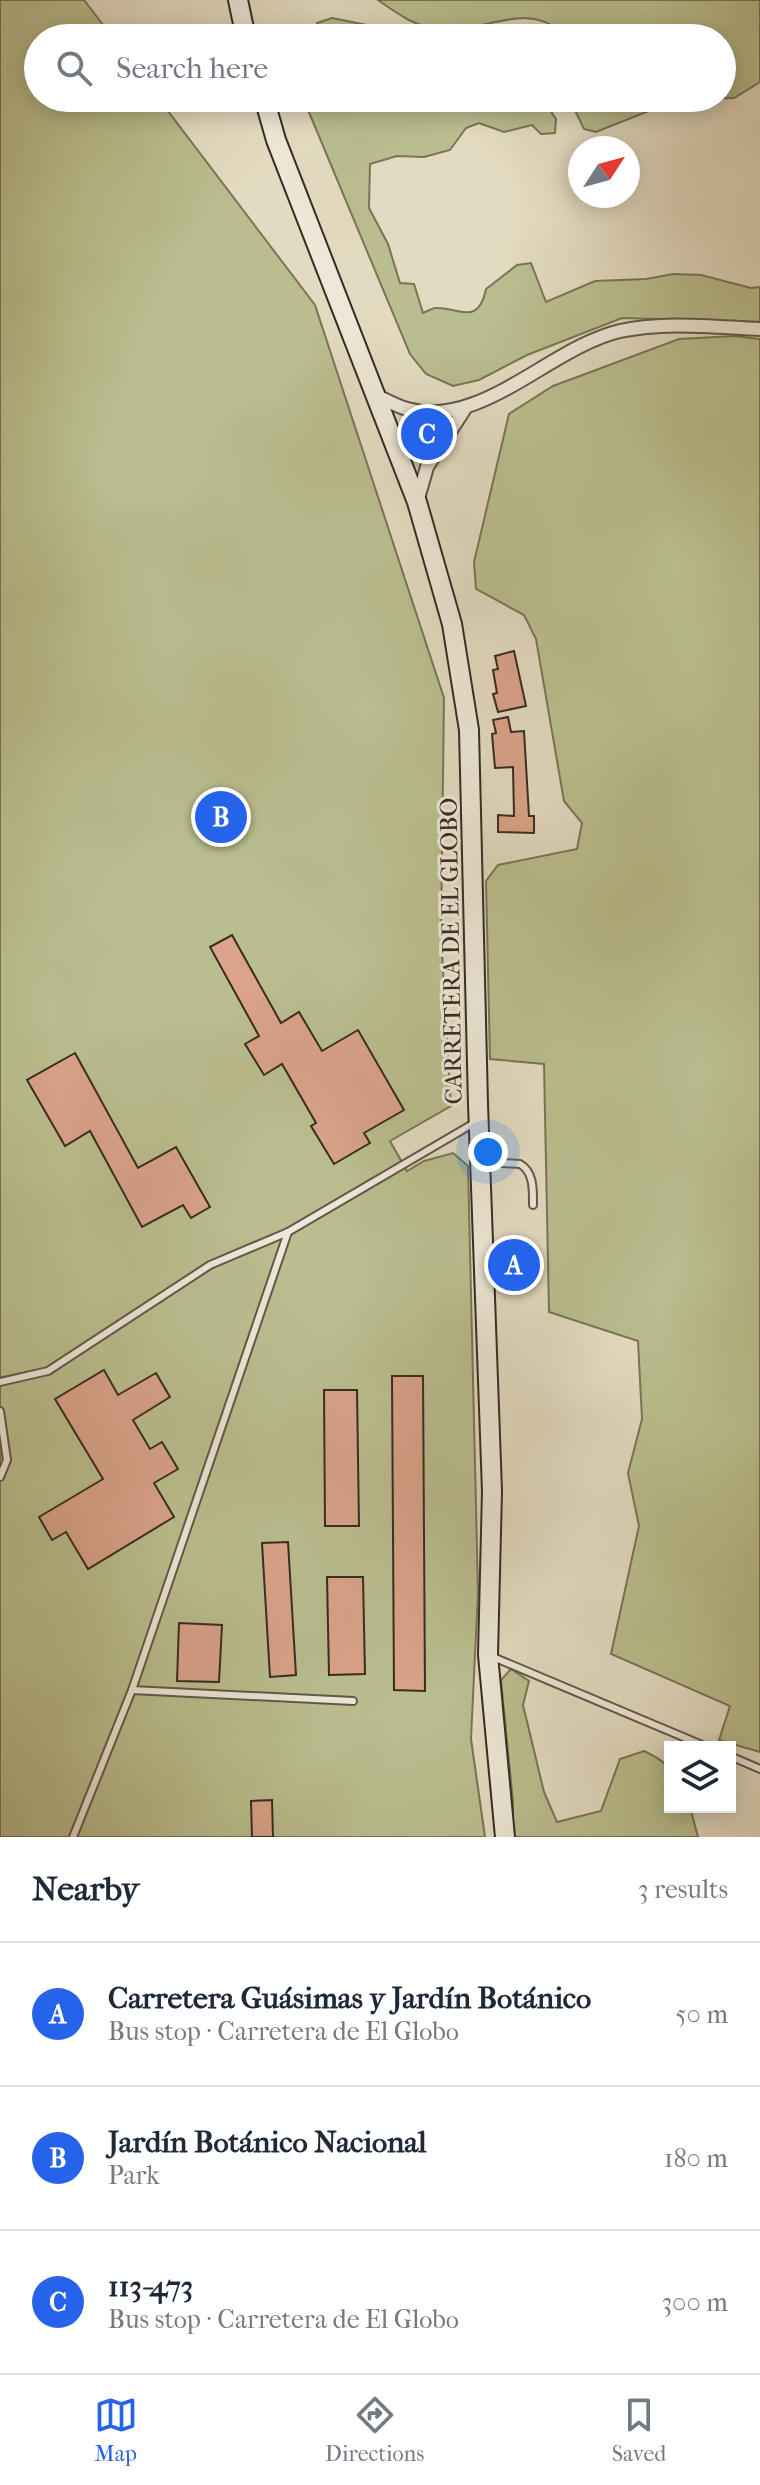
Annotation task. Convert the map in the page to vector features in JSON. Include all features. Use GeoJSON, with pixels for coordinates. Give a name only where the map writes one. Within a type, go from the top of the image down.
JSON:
{"type":"FeatureCollection","features":[{"type":"Feature","properties":{"kind":"main road"},"geometry":{"type":"LineString","coordinates":[[238,0],[243,24]]}},
{"type":"Feature","properties":{"kind":"main road","name":"CARRETERA DE EL GLOBO"},"geometry":{"type":"LineString","coordinates":[[268,112],[373,394],[417,502],[452,624],[469,730],[492,1491],[488,1655],[505,1837]]}},
{"type":"Feature","properties":{"kind":"street"},"geometry":{"type":"LineString","coordinates":[[373,394],[408,410],[442,412],[466,407],[515,383],[566,352],[620,332],[683,325],[760,329]]}},
{"type":"Feature","properties":{"kind":"street"},"geometry":{"type":"LineString","coordinates":[[417,502],[427,467],[466,407]]}},
{"type":"Feature","properties":{"kind":"lane"},"geometry":{"type":"LineString","coordinates":[[0,1382],[48,1371],[210,1265],[288,1232],[479,1120]]}},
{"type":"Feature","properties":{"kind":"lane"},"geometry":{"type":"LineString","coordinates":[[480,1162],[525,1166],[532,1180],[533,1205]]}},
{"type":"Feature","properties":{"kind":"lane"},"geometry":{"type":"LineString","coordinates":[[73,1837],[132,1690],[288,1232]]}},
{"type":"Feature","properties":{"kind":"lane"},"geometry":{"type":"LineString","coordinates":[[0,1411],[7,1460],[0,1477]]}},
{"type":"Feature","properties":{"kind":"lane"},"geometry":{"type":"LineString","coordinates":[[488,1655],[692,1741]]}},
{"type":"Feature","properties":{"kind":"lane"},"geometry":{"type":"LineString","coordinates":[[132,1690],[353,1701]]}},
{"type":"Feature","properties":{"kind":"lane"},"geometry":{"type":"LineString","coordinates":[[736,1759],[760,1769]]}},
{"type":"Feature","properties":{"kind":"green space"},"geometry":{"type":"Polygon","coordinates":[[[0,0],[84,0],[102,24],[24,24],[24,112],[169,112],[315,305],[444,698],[441,935],[451,1106],[390,1141],[407,1171],[424,1161],[453,1153],[468,1166],[478,1592],[471,1739],[485,1837],[0,1837],[0,0]]]}},
{"type":"Feature","properties":{"kind":"green space"},"geometry":{"type":"Polygon","coordinates":[[[378,0],[760,0],[760,82],[736,97],[736,24],[550,24],[518,18],[485,24],[417,24],[378,0]]]}},
{"type":"Feature","properties":{"kind":"green space"},"geometry":{"type":"Polygon","coordinates":[[[332,18],[362,24],[317,24],[332,18]]]}},
{"type":"Feature","properties":{"kind":"green space"},"geometry":{"type":"Polygon","coordinates":[[[309,112],[551,112],[556,119],[555,133],[541,134],[532,125],[504,132],[479,123],[466,128],[450,150],[424,157],[397,156],[370,164],[369,208],[388,244],[400,283],[414,284],[423,313],[435,308],[472,312],[478,308],[486,289],[517,265],[531,263],[546,302],[595,281],[646,279],[673,274],[701,275],[751,288],[760,287],[760,322],[622,318],[527,355],[479,380],[453,386],[426,374],[410,354],[309,112]]]}},
{"type":"Feature","properties":{"kind":"green space"},"geometry":{"type":"Polygon","coordinates":[[[576,112],[646,112],[596,132],[584,129],[576,112]]]}},
{"type":"Feature","properties":{"kind":"green space"},"geometry":{"type":"Polygon","coordinates":[[[734,336],[760,339],[760,1752],[736,1745],[736,1741],[719,1740],[730,1706],[611,1654],[639,1526],[628,1473],[642,1419],[638,1341],[549,1312],[544,1064],[490,1059],[486,881],[498,865],[577,849],[582,823],[564,801],[536,639],[524,615],[476,589],[474,562],[509,414],[553,386],[679,339],[734,336]]]}},
{"type":"Feature","properties":{"kind":"green space"},"geometry":{"type":"Polygon","coordinates":[[[511,1669],[529,1681],[523,1705],[544,1792],[557,1822],[601,1811],[620,1759],[644,1751],[664,1763],[664,1813],[692,1813],[698,1837],[513,1837],[513,1802],[501,1680],[511,1669]]]}},
{"type":"Feature","properties":{"kind":"building"},"geometry":{"type":"Polygon","coordinates":[[[514,651],[526,706],[498,712],[493,694],[497,693],[493,670],[498,669],[495,656],[514,651]]]}},
{"type":"Feature","properties":{"kind":"building"},"geometry":{"type":"Polygon","coordinates":[[[508,717],[511,732],[524,731],[529,816],[534,816],[534,833],[498,832],[498,815],[514,816],[513,767],[495,768],[492,734],[496,733],[493,720],[508,717]]]}},
{"type":"Feature","properties":{"kind":"building"},"geometry":{"type":"Polygon","coordinates":[[[232,935],[281,1023],[299,1012],[322,1051],[358,1030],[404,1110],[364,1133],[370,1143],[334,1164],[311,1126],[316,1123],[282,1064],[264,1075],[245,1044],[259,1036],[210,947],[232,935]]]}},
{"type":"Feature","properties":{"kind":"building"},"geometry":{"type":"Polygon","coordinates":[[[75,1053],[138,1168],[176,1147],[210,1207],[191,1218],[183,1205],[142,1227],[90,1131],[65,1146],[27,1080],[75,1053]]]}},
{"type":"Feature","properties":{"kind":"building"},"geometry":{"type":"Polygon","coordinates":[[[104,1370],[118,1395],[156,1373],[170,1397],[133,1420],[150,1449],[162,1442],[178,1469],[154,1483],[174,1517],[88,1569],[66,1532],[52,1540],[39,1517],[103,1479],[55,1399],[104,1370]]]}},
{"type":"Feature","properties":{"kind":"building"},"geometry":{"type":"Polygon","coordinates":[[[392,1376],[423,1376],[425,1691],[394,1690],[392,1376]]]}},
{"type":"Feature","properties":{"kind":"building"},"geometry":{"type":"Polygon","coordinates":[[[324,1390],[357,1390],[359,1526],[325,1526],[324,1390]]]}},
{"type":"Feature","properties":{"kind":"building"},"geometry":{"type":"Polygon","coordinates":[[[288,1542],[296,1675],[270,1677],[262,1543],[288,1542]]]}},
{"type":"Feature","properties":{"kind":"building"},"geometry":{"type":"Polygon","coordinates":[[[327,1577],[363,1577],[365,1674],[329,1675],[327,1577]]]}},
{"type":"Feature","properties":{"kind":"building"},"geometry":{"type":"Polygon","coordinates":[[[179,1623],[222,1625],[219,1682],[177,1681],[179,1623]]]}},
{"type":"Feature","properties":{"kind":"building"},"geometry":{"type":"Polygon","coordinates":[[[272,1800],[273,1837],[252,1837],[251,1801],[272,1800]]]}},
{"type":"Feature","properties":{"kind":"place","name":"113-473"},"geometry":{"type":"Point","coordinates":[427,434]}},
{"type":"Feature","properties":{"kind":"place","name":"Jardín Botánico Nacional"},"geometry":{"type":"Point","coordinates":[221,817]}},
{"type":"Feature","properties":{"kind":"place","name":"Carretera Guásimas y Jardín Botánico"},"geometry":{"type":"Point","coordinates":[514,1265]}}]}
